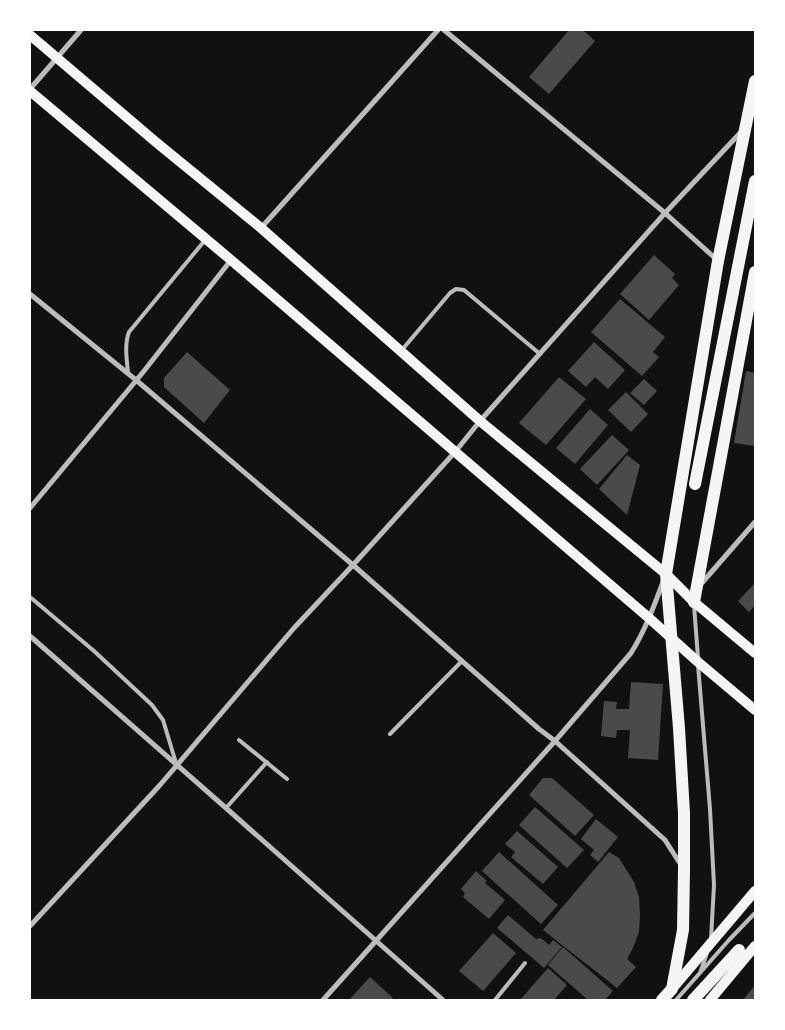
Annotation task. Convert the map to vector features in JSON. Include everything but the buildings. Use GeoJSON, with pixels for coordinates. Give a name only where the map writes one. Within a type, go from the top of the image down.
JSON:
{"type":"FeatureCollection","features":[{"type":"Feature","properties":{"kind":"main road"},"geometry":{"type":"LineString","coordinates":[[30,35],[260,228],[480,421],[695,596],[755,653]]}},
{"type":"Feature","properties":{"kind":"main road"},"geometry":{"type":"LineString","coordinates":[[674,994],[682,930],[684,813],[666,574],[718,261],[755,81]]}},
{"type":"Feature","properties":{"kind":"main road"},"geometry":{"type":"LineString","coordinates":[[30,90],[755,710]]}},
{"type":"Feature","properties":{"kind":"main road"},"geometry":{"type":"LineString","coordinates":[[695,484],[755,182]]}},
{"type":"Feature","properties":{"kind":"main road"},"geometry":{"type":"LineString","coordinates":[[695,596],[754,281]]}},
{"type":"Feature","properties":{"kind":"main road"},"geometry":{"type":"LineString","coordinates":[[662,1000],[674,994],[710,943],[755,891]]}},
{"type":"Feature","properties":{"kind":"main road"},"geometry":{"type":"LineString","coordinates":[[710,1000],[755,946]]}},
{"type":"Feature","properties":{"kind":"main road"},"geometry":{"type":"LineString","coordinates":[[693,1000],[739,950]]}},
{"type":"Feature","properties":{"kind":"street"},"geometry":{"type":"LineString","coordinates":[[30,90],[80,30]]}},
{"type":"Feature","properties":{"kind":"street"},"geometry":{"type":"LineString","coordinates":[[260,228],[438,30]]}},
{"type":"Feature","properties":{"kind":"street"},"geometry":{"type":"LineString","coordinates":[[444,30],[666,213],[718,261]]}},
{"type":"Feature","properties":{"kind":"street"},"geometry":{"type":"LineString","coordinates":[[30,926],[160,785],[294,628],[354,566],[480,421],[746,126]]}},
{"type":"Feature","properties":{"kind":"street"},"geometry":{"type":"LineString","coordinates":[[30,508],[144,371],[231,260]]}},
{"type":"Feature","properties":{"kind":"street"},"geometry":{"type":"LineString","coordinates":[[30,294],[136,380],[555,741],[665,840],[684,870]]}},
{"type":"Feature","properties":{"kind":"street"},"geometry":{"type":"LineString","coordinates":[[695,596],[755,522]]}},
{"type":"Feature","properties":{"kind":"street"},"geometry":{"type":"LineString","coordinates":[[324,1000],[631,653],[649,618],[666,574]]}},
{"type":"Feature","properties":{"kind":"street"},"geometry":{"type":"LineString","coordinates":[[30,636],[443,1000]]}},
{"type":"Feature","properties":{"kind":"lane"},"geometry":{"type":"LineString","coordinates":[[128,375],[126,339],[129,332],[206,239]]}},
{"type":"Feature","properties":{"kind":"lane"},"geometry":{"type":"LineString","coordinates":[[401,351],[450,293],[456,289],[464,290],[540,354]]}},
{"type":"Feature","properties":{"kind":"lane"},"geometry":{"type":"LineString","coordinates":[[695,596],[714,876],[710,943],[700,972]]}},
{"type":"Feature","properties":{"kind":"lane"},"geometry":{"type":"LineString","coordinates":[[30,597],[94,651],[152,705],[163,720],[177,765]]}},
{"type":"Feature","properties":{"kind":"lane"},"geometry":{"type":"LineString","coordinates":[[390,734],[462,661]]}},
{"type":"Feature","properties":{"kind":"lane"},"geometry":{"type":"LineString","coordinates":[[239,740],[286,779]]}},
{"type":"Feature","properties":{"kind":"lane"},"geometry":{"type":"LineString","coordinates":[[226,808],[267,762]]}},
{"type":"Feature","properties":{"kind":"lane"},"geometry":{"type":"LineString","coordinates":[[674,994],[700,972],[755,913]]}},
{"type":"Feature","properties":{"kind":"lane"},"geometry":{"type":"LineString","coordinates":[[495,1000],[525,963]]}}]}
